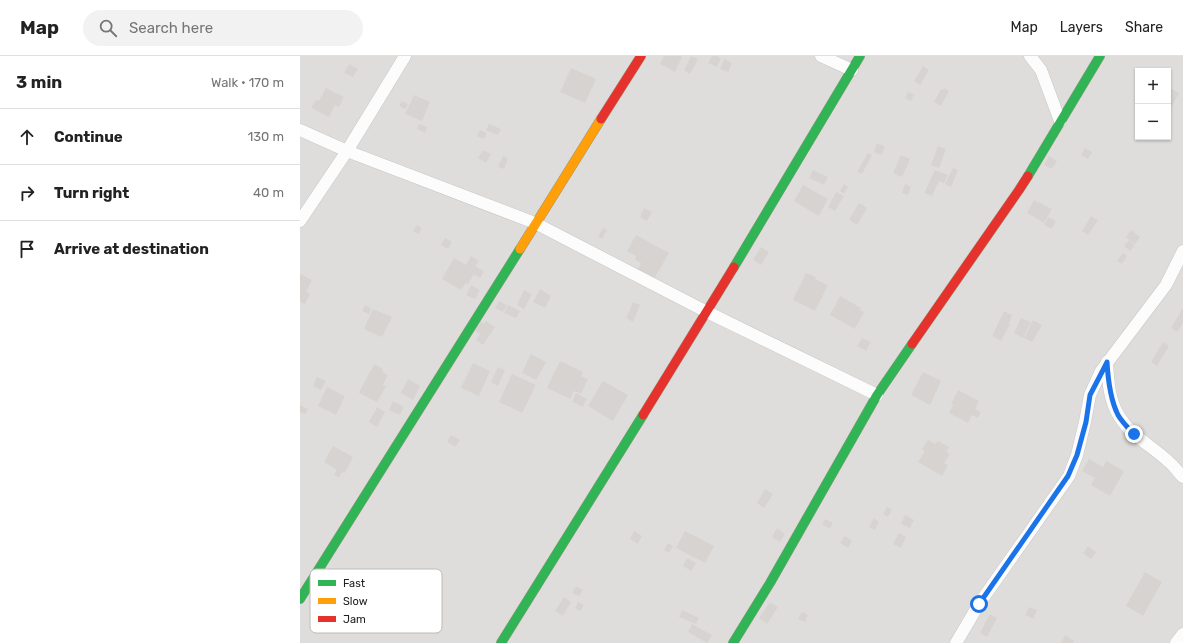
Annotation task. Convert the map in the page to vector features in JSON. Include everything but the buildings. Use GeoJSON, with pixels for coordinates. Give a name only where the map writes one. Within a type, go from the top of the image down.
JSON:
{"type":"FeatureCollection","features":[{"type":"Feature","properties":{"kind":"street"},"geometry":{"type":"LineString","coordinates":[[300,221],[347,151],[405,56]]}},
{"type":"Feature","properties":{"kind":"street"},"geometry":{"type":"LineString","coordinates":[[319,569],[641,56]]}},
{"type":"Feature","properties":{"kind":"street"},"geometry":{"type":"LineString","coordinates":[[821,56],[852,70]]}},
{"type":"Feature","properties":{"kind":"street"},"geometry":{"type":"LineString","coordinates":[[501,643],[707,312],[860,56]]}},
{"type":"Feature","properties":{"kind":"street"},"geometry":{"type":"LineString","coordinates":[[1030,56],[1041,70],[1060,121]]}},
{"type":"Feature","properties":{"kind":"street"},"geometry":{"type":"LineString","coordinates":[[733,643],[770,583],[878,395],[1019,190],[1100,56]]}},
{"type":"Feature","properties":{"kind":"street"},"geometry":{"type":"LineString","coordinates":[[300,130],[347,151],[535,223],[707,312],[878,395]]}},
{"type":"Feature","properties":{"kind":"street"},"geometry":{"type":"LineString","coordinates":[[956,643],[979,604],[1068,476],[1077,455],[1086,422],[1090,395],[1107,362],[1166,285],[1183,251]]}},
{"type":"Feature","properties":{"kind":"street"},"geometry":{"type":"LineString","coordinates":[[1107,362],[1110,391],[1118,415],[1134,434],[1168,461],[1183,477]]}},
{"type":"Feature","properties":{"kind":"street"},"geometry":{"type":"LineString","coordinates":[[300,599],[310,583]]}},
{"type":"Feature","properties":{"kind":"street"},"geometry":{"type":"LineString","coordinates":[[1176,643],[1183,634]]}},
{"type":"Feature","properties":{"kind":"shaded area"},"geometry":{"type":"Polygon","coordinates":[[[300,56],[1183,56],[1183,643],[300,643],[300,56]]]}},
{"type":"Feature","properties":{"kind":"traffic: fast"},"geometry":{"type":"LineString","coordinates":[[734,267],[860,56]]}},
{"type":"Feature","properties":{"kind":"traffic: fast"},"geometry":{"type":"LineString","coordinates":[[1028,176],[1100,56]]}},
{"type":"Feature","properties":{"kind":"traffic: fast"},"geometry":{"type":"LineString","coordinates":[[319,569],[520,249]]}},
{"type":"Feature","properties":{"kind":"traffic: fast"},"geometry":{"type":"LineString","coordinates":[[733,643],[770,583],[877,395],[912,344]]}},
{"type":"Feature","properties":{"kind":"traffic: fast"},"geometry":{"type":"LineString","coordinates":[[501,643],[643,415]]}},
{"type":"Feature","properties":{"kind":"traffic: fast"},"geometry":{"type":"LineString","coordinates":[[300,599],[310,583]]}},
{"type":"Feature","properties":{"kind":"traffic: slow"},"geometry":{"type":"LineString","coordinates":[[520,249],[601,119]]}},
{"type":"Feature","properties":{"kind":"traffic: jam"},"geometry":{"type":"LineString","coordinates":[[601,119],[641,56]]}},
{"type":"Feature","properties":{"kind":"traffic: jam"},"geometry":{"type":"LineString","coordinates":[[912,344],[1028,176]]}},
{"type":"Feature","properties":{"kind":"traffic: jam"},"geometry":{"type":"LineString","coordinates":[[643,415],[734,267]]}},
{"type":"Feature","properties":{"kind":"route"},"geometry":{"type":"LineString","coordinates":[[979,604],[1068,476],[1077,455],[1086,422],[1090,395],[1107,362],[1112,400],[1118,415],[1134,434]]}}]}
